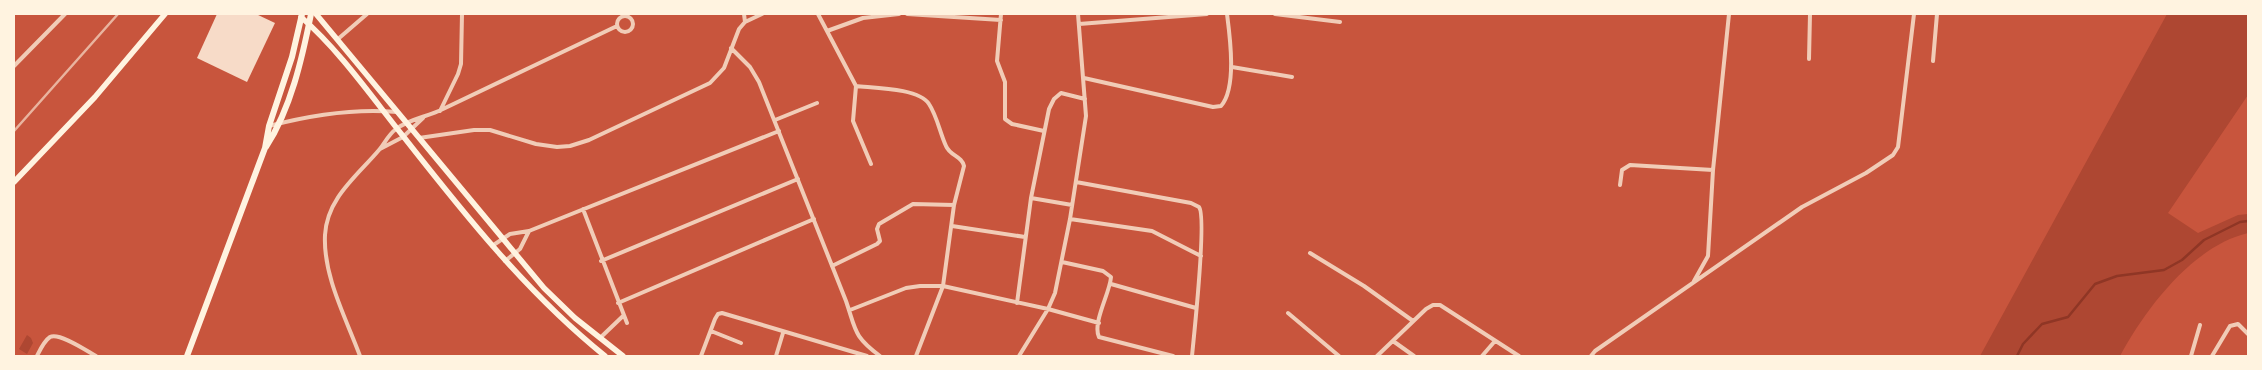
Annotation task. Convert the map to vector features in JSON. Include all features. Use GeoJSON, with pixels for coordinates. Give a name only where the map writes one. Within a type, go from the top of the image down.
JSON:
{"type":"FeatureCollection","features":[{"type":"Feature","properties":{"kind":"main road"},"geometry":{"type":"LineString","coordinates":[[14,182],[95,97],[165,14]]}},
{"type":"Feature","properties":{"kind":"main road"},"geometry":{"type":"LineString","coordinates":[[187,356],[265,148],[278,124],[293,84],[311,14]]}},
{"type":"Feature","properties":{"kind":"main road"},"geometry":{"type":"LineString","coordinates":[[316,14],[514,254],[553,298],[623,356]]}},
{"type":"Feature","properties":{"kind":"main road"},"geometry":{"type":"LineString","coordinates":[[301,15],[382,110],[505,261],[546,305],[605,356]]}},
{"type":"Feature","properties":{"kind":"main road"},"geometry":{"type":"LineString","coordinates":[[265,148],[269,126],[292,57],[301,15]]}},
{"type":"Feature","properties":{"kind":"street"},"geometry":{"type":"LineString","coordinates":[[14,66],[65,14]]}},
{"type":"Feature","properties":{"kind":"street"},"geometry":{"type":"LineString","coordinates":[[338,39],[367,14]]}},
{"type":"Feature","properties":{"kind":"street"},"geometry":{"type":"LineString","coordinates":[[440,111],[458,74],[461,64],[462,14]]}},
{"type":"Feature","properties":{"kind":"street"},"geometry":{"type":"LineString","coordinates":[[744,14],[745,22]]}},
{"type":"Feature","properties":{"kind":"street"},"geometry":{"type":"LineString","coordinates":[[419,138],[490,130],[547,146],[557,147],[574,145],[710,83],[724,68],[734,37],[745,22],[762,14]]}},
{"type":"Feature","properties":{"kind":"street"},"geometry":{"type":"LineString","coordinates":[[818,14],[856,86],[853,121],[871,164]]}},
{"type":"Feature","properties":{"kind":"street"},"geometry":{"type":"LineString","coordinates":[[827,31],[863,18],[900,14]]}},
{"type":"Feature","properties":{"kind":"street"},"geometry":{"type":"LineString","coordinates":[[907,14],[1000,20]]}},
{"type":"Feature","properties":{"kind":"street"},"geometry":{"type":"LineString","coordinates":[[1001,14],[997,61],[1005,82],[1005,119],[1012,124],[1044,131]]}},
{"type":"Feature","properties":{"kind":"street"},"geometry":{"type":"LineString","coordinates":[[1019,356],[1048,309],[1062,262],[1070,219],[1086,116],[1078,14]]}},
{"type":"Feature","properties":{"kind":"street"},"geometry":{"type":"LineString","coordinates":[[1130,14],[1130,21]]}},
{"type":"Feature","properties":{"kind":"street"},"geometry":{"type":"LineString","coordinates":[[1079,24],[1207,14]]}},
{"type":"Feature","properties":{"kind":"street"},"geometry":{"type":"LineString","coordinates":[[1084,78],[1218,107],[1221,106],[1224,101],[1232,67],[1228,14]]}},
{"type":"Feature","properties":{"kind":"street"},"geometry":{"type":"LineString","coordinates":[[1275,14],[1340,22]]}},
{"type":"Feature","properties":{"kind":"street"},"geometry":{"type":"LineString","coordinates":[[1693,283],[1708,256],[1713,170],[1729,14]]}},
{"type":"Feature","properties":{"kind":"street"},"geometry":{"type":"LineString","coordinates":[[1809,14],[1809,59]]}},
{"type":"Feature","properties":{"kind":"street"},"geometry":{"type":"LineString","coordinates":[[1591,356],[1595,351],[1802,208],[1866,174],[1893,155],[1898,147],[1914,14]]}},
{"type":"Feature","properties":{"kind":"street"},"geometry":{"type":"LineString","coordinates":[[1932,61],[1937,14]]}},
{"type":"Feature","properties":{"kind":"street"},"geometry":{"type":"LineString","coordinates":[[623,15],[629,16],[633,22],[632,28],[627,32],[621,31],[617,26],[618,19],[623,15]]}},
{"type":"Feature","properties":{"kind":"street"},"geometry":{"type":"LineString","coordinates":[[360,356],[333,285],[327,261],[325,233],[332,208],[338,196],[380,149],[396,128],[440,111],[617,26]]}},
{"type":"Feature","properties":{"kind":"street"},"geometry":{"type":"LineString","coordinates":[[731,48],[755,74],[775,120],[850,310],[855,332],[868,347],[880,356]]}},
{"type":"Feature","properties":{"kind":"street"},"geometry":{"type":"LineString","coordinates":[[1232,67],[1292,77]]}},
{"type":"Feature","properties":{"kind":"street"},"geometry":{"type":"LineString","coordinates":[[856,86],[908,92],[925,99],[930,105],[947,149],[963,161],[963,172],[954,205],[943,286],[916,356]]}},
{"type":"Feature","properties":{"kind":"street"},"geometry":{"type":"LineString","coordinates":[[1017,303],[1031,198],[1049,109],[1057,95],[1065,93],[1085,99]]}},
{"type":"Feature","properties":{"kind":"street"},"geometry":{"type":"LineString","coordinates":[[775,120],[817,103]]}},
{"type":"Feature","properties":{"kind":"street"},"geometry":{"type":"LineString","coordinates":[[269,126],[298,119],[346,111],[382,110],[397,112]]}},
{"type":"Feature","properties":{"kind":"street"},"geometry":{"type":"LineString","coordinates":[[380,149],[404,137],[423,118]]}},
{"type":"Feature","properties":{"kind":"street"},"geometry":{"type":"LineString","coordinates":[[492,246],[510,234],[529,231],[779,131]]}},
{"type":"Feature","properties":{"kind":"street"},"geometry":{"type":"LineString","coordinates":[[1620,185],[1622,170],[1630,165],[1713,170]]}},
{"type":"Feature","properties":{"kind":"street"},"geometry":{"type":"LineString","coordinates":[[601,260],[798,179]]}},
{"type":"Feature","properties":{"kind":"street"},"geometry":{"type":"LineString","coordinates":[[1076,182],[1196,205],[1201,210],[1201,256],[1192,356]]}},
{"type":"Feature","properties":{"kind":"street"},"geometry":{"type":"LineString","coordinates":[[1031,198],[1072,205]]}},
{"type":"Feature","properties":{"kind":"street"},"geometry":{"type":"LineString","coordinates":[[832,266],[877,244],[880,241],[877,229],[879,224],[909,205],[923,203],[954,205]]}},
{"type":"Feature","properties":{"kind":"street"},"geometry":{"type":"LineString","coordinates":[[583,209],[601,260],[627,323]]}},
{"type":"Feature","properties":{"kind":"street"},"geometry":{"type":"LineString","coordinates":[[1070,219],[1152,231],[1201,256]]}},
{"type":"Feature","properties":{"kind":"street"},"geometry":{"type":"LineString","coordinates":[[618,303],[814,220]]}},
{"type":"Feature","properties":{"kind":"street"},"geometry":{"type":"LineString","coordinates":[[952,226],[1025,237]]}},
{"type":"Feature","properties":{"kind":"street"},"geometry":{"type":"LineString","coordinates":[[505,261],[520,249],[529,231]]}},
{"type":"Feature","properties":{"kind":"street"},"geometry":{"type":"LineString","coordinates":[[1310,253],[1364,286],[1413,321]]}},
{"type":"Feature","properties":{"kind":"street"},"geometry":{"type":"LineString","coordinates":[[1062,262],[1108,273],[1111,277],[1111,284],[1098,323],[1097,333],[1102,338],[1173,356]]}},
{"type":"Feature","properties":{"kind":"street"},"geometry":{"type":"LineString","coordinates":[[1111,284],[1196,308]]}},
{"type":"Feature","properties":{"kind":"street"},"geometry":{"type":"LineString","coordinates":[[850,310],[906,288],[920,286],[943,286],[1048,309],[1098,323]]}},
{"type":"Feature","properties":{"kind":"street"},"geometry":{"type":"LineString","coordinates":[[1376,356],[1426,309],[1433,305],[1440,305],[1519,356]]}},
{"type":"Feature","properties":{"kind":"street"},"geometry":{"type":"LineString","coordinates":[[1288,312],[1339,356]]}},
{"type":"Feature","properties":{"kind":"street"},"geometry":{"type":"LineString","coordinates":[[701,356],[718,314],[722,313],[867,356]]}},
{"type":"Feature","properties":{"kind":"street"},"geometry":{"type":"LineString","coordinates":[[600,338],[623,316]]}},
{"type":"Feature","properties":{"kind":"street"},"geometry":{"type":"LineString","coordinates":[[2212,356],[2230,326],[2238,324],[2248,334]]}},
{"type":"Feature","properties":{"kind":"street"},"geometry":{"type":"LineString","coordinates":[[2191,356],[2200,325]]}},
{"type":"Feature","properties":{"kind":"street"},"geometry":{"type":"LineString","coordinates":[[711,331],[741,343]]}},
{"type":"Feature","properties":{"kind":"street"},"geometry":{"type":"LineString","coordinates":[[776,356],[783,332]]}},
{"type":"Feature","properties":{"kind":"street"},"geometry":{"type":"LineString","coordinates":[[37,356],[47,340],[57,336],[96,356]]}},
{"type":"Feature","properties":{"kind":"street"},"geometry":{"type":"LineString","coordinates":[[1393,341],[1414,356]]}},
{"type":"Feature","properties":{"kind":"street"},"geometry":{"type":"LineString","coordinates":[[1482,356],[1495,341]]}},
{"type":"Feature","properties":{"kind":"shaded area"},"geometry":{"type":"Polygon","coordinates":[[[2167,14],[2248,14],[2248,95],[2168,213],[2198,233],[2238,215],[2248,214],[2248,233],[2228,240],[2208,251],[2173,281],[2143,318],[2120,356],[1980,356],[2167,14]]]}},
{"type":"Feature","properties":{"kind":"shaded area"},"geometry":{"type":"Polygon","coordinates":[[[27,335],[31,338],[33,343],[27,354],[19,349],[27,335]]]}},
{"type":"Feature","properties":{"kind":"building"},"geometry":{"type":"Polygon","coordinates":[[[217,14],[256,14],[275,23],[247,82],[197,58],[217,14]]]}},
{"type":"Feature","properties":{"kind":"waterway"},"geometry":{"type":"LineString","coordinates":[[2017,356],[2023,344],[2042,324],[2068,317],[2095,284],[2117,276],[2164,270],[2182,260],[2204,240],[2240,222],[2248,221]]}},
{"type":"Feature","properties":{"kind":"railway"},"geometry":{"type":"LineString","coordinates":[[14,131],[118,14]]}}]}
